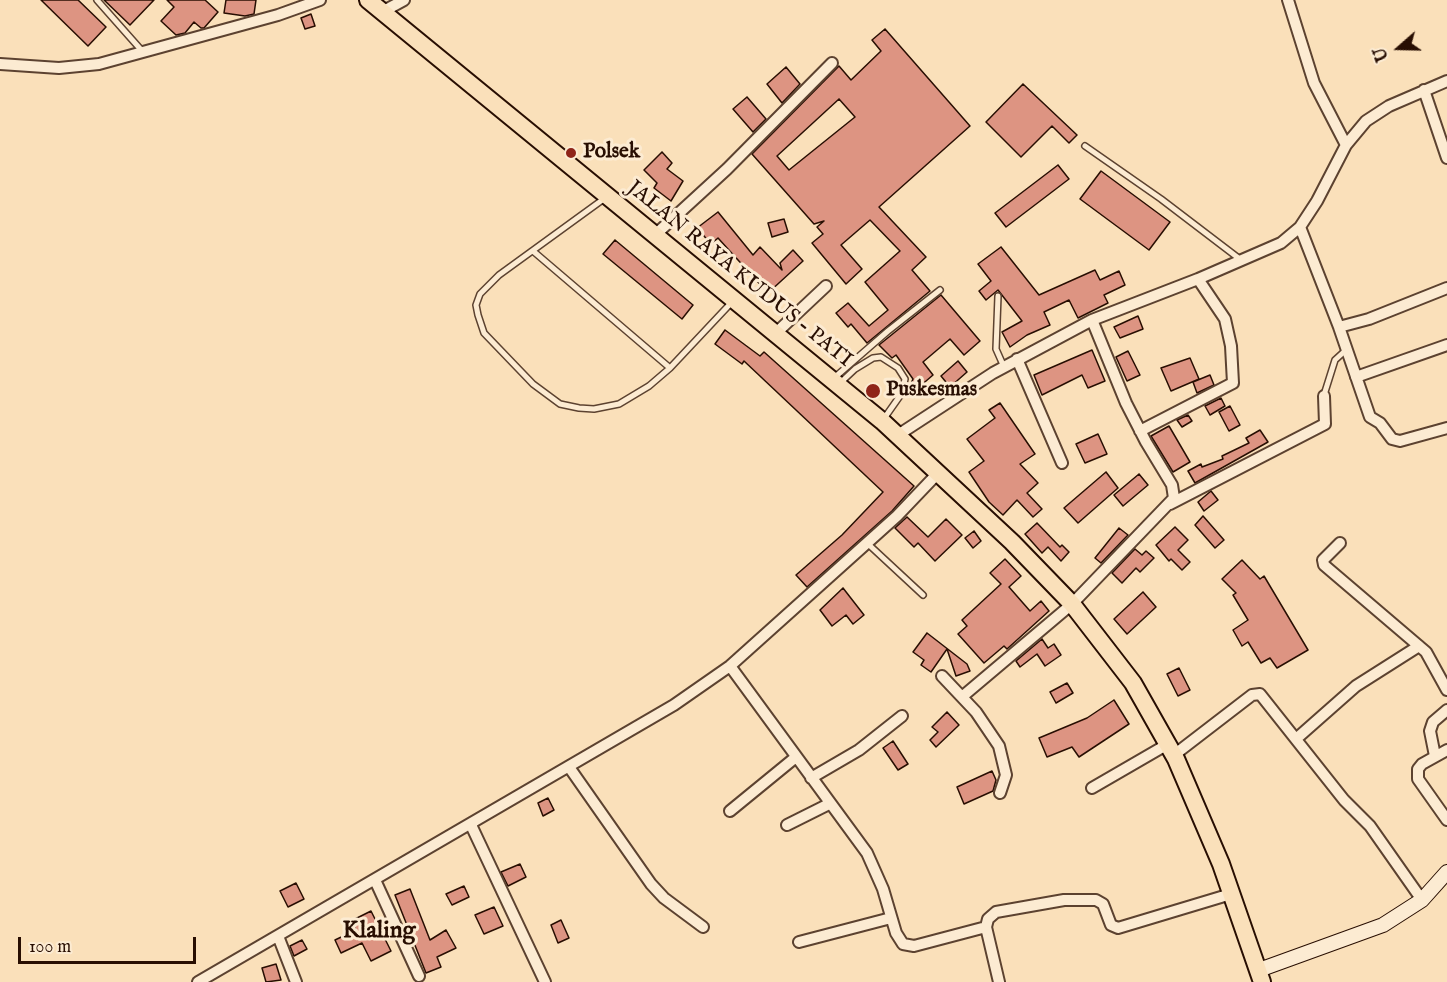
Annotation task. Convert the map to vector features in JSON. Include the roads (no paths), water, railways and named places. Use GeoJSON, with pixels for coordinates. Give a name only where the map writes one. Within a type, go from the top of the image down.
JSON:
{"type":"FeatureCollection","features":[{"type":"Feature","properties":{"kind":"highway","name":"JALAN RAYA KUDUS - PATI"},"geometry":{"type":"LineString","coordinates":[[368,0],[882,421],[1012,542],[1072,604],[1115,656],[1171,750],[1198,807],[1232,894],[1260,976]]}},
{"type":"Feature","properties":{"kind":"main road"},"geometry":{"type":"LineString","coordinates":[[1260,976],[1383,925],[1422,900],[1447,872]]}},
{"type":"Feature","properties":{"kind":"street"},"geometry":{"type":"LineString","coordinates":[[0,64],[74,67],[99,64],[278,15],[320,0]]}},
{"type":"Feature","properties":{"kind":"street"},"geometry":{"type":"LineString","coordinates":[[382,12],[404,0]]}},
{"type":"Feature","properties":{"kind":"street"},"geometry":{"type":"LineString","coordinates":[[1287,0],[1314,83],[1346,145]]}},
{"type":"Feature","properties":{"kind":"street"},"geometry":{"type":"LineString","coordinates":[[655,235],[727,169],[832,63]]}},
{"type":"Feature","properties":{"kind":"street"},"geometry":{"type":"LineString","coordinates":[[898,435],[1017,359],[1092,320],[1243,261],[1281,243],[1300,227],[1317,201],[1346,145],[1376,112],[1447,81]]}},
{"type":"Feature","properties":{"kind":"street"},"geometry":{"type":"LineString","coordinates":[[1424,90],[1447,158]]}},
{"type":"Feature","properties":{"kind":"street"},"geometry":{"type":"LineString","coordinates":[[1300,227],[1339,327],[1370,417],[1380,423],[1392,438],[1400,441],[1447,428]]}},
{"type":"Feature","properties":{"kind":"street"},"geometry":{"type":"LineString","coordinates":[[1140,432],[1233,383],[1231,346],[1225,319],[1198,279]]}},
{"type":"Feature","properties":{"kind":"street"},"geometry":{"type":"LineString","coordinates":[[776,333],[826,286]]}},
{"type":"Feature","properties":{"kind":"street"},"geometry":{"type":"LineString","coordinates":[[1339,327],[1381,315],[1447,288]]}},
{"type":"Feature","properties":{"kind":"street"},"geometry":{"type":"LineString","coordinates":[[1092,320],[1140,432],[1174,490],[1170,504]]}},
{"type":"Feature","properties":{"kind":"street"},"geometry":{"type":"LineString","coordinates":[[1356,377],[1447,345]]}},
{"type":"Feature","properties":{"kind":"street"},"geometry":{"type":"LineString","coordinates":[[1017,359],[1062,463]]}},
{"type":"Feature","properties":{"kind":"street"},"geometry":{"type":"LineString","coordinates":[[963,696],[1072,604],[1170,504],[1326,424],[1324,396]]}},
{"type":"Feature","properties":{"kind":"street"},"geometry":{"type":"LineString","coordinates":[[198,982],[212,979],[278,936],[674,705],[730,666],[897,516],[939,472]]}},
{"type":"Feature","properties":{"kind":"street"},"geometry":{"type":"LineString","coordinates":[[1340,543],[1323,560],[1324,565],[1426,652],[1447,690]]}},
{"type":"Feature","properties":{"kind":"street"},"geometry":{"type":"LineString","coordinates":[[1296,739],[1356,686],[1419,646]]}},
{"type":"Feature","properties":{"kind":"street"},"geometry":{"type":"LineString","coordinates":[[730,666],[867,853],[876,869],[898,939],[908,946],[986,927]]}},
{"type":"Feature","properties":{"kind":"street"},"geometry":{"type":"LineString","coordinates":[[942,676],[963,696],[999,746],[1006,775],[1000,793]]}},
{"type":"Feature","properties":{"kind":"street"},"geometry":{"type":"LineString","coordinates":[[1092,788],[1171,750],[1258,693],[1344,800],[1370,826],[1422,900]]}},
{"type":"Feature","properties":{"kind":"street"},"geometry":{"type":"LineString","coordinates":[[1435,756],[1430,731],[1434,722],[1447,710]]}},
{"type":"Feature","properties":{"kind":"street"},"geometry":{"type":"LineString","coordinates":[[811,778],[860,750],[902,716]]}},
{"type":"Feature","properties":{"kind":"street"},"geometry":{"type":"LineString","coordinates":[[1447,750],[1418,769],[1418,779],[1447,820]]}},
{"type":"Feature","properties":{"kind":"street"},"geometry":{"type":"LineString","coordinates":[[730,811],[796,757]]}},
{"type":"Feature","properties":{"kind":"street"},"geometry":{"type":"LineString","coordinates":[[569,766],[651,884],[663,898],[703,927]]}},
{"type":"Feature","properties":{"kind":"street"},"geometry":{"type":"LineString","coordinates":[[787,825],[829,804]]}},
{"type":"Feature","properties":{"kind":"street"},"geometry":{"type":"LineString","coordinates":[[471,825],[545,982]]}},
{"type":"Feature","properties":{"kind":"street"},"geometry":{"type":"LineString","coordinates":[[375,880],[419,976]]}},
{"type":"Feature","properties":{"kind":"street"},"geometry":{"type":"LineString","coordinates":[[999,982],[986,927],[991,916],[1004,910],[1064,900],[1092,899],[1103,904],[1111,925],[1118,928],[1232,894]]}},
{"type":"Feature","properties":{"kind":"street"},"geometry":{"type":"LineString","coordinates":[[799,942],[891,918]]}},
{"type":"Feature","properties":{"kind":"street"},"geometry":{"type":"LineString","coordinates":[[278,936],[296,982]]}},
{"type":"Feature","properties":{"kind":"lane"},"geometry":{"type":"LineString","coordinates":[[97,0],[144,53]]}},
{"type":"Feature","properties":{"kind":"lane"},"geometry":{"type":"LineString","coordinates":[[1085,146],[1161,199],[1243,261]]}},
{"type":"Feature","properties":{"kind":"lane"},"geometry":{"type":"LineString","coordinates":[[607,197],[486,287],[476,304],[484,333],[533,384],[560,404],[594,409],[619,404],[670,368],[735,300]]}},
{"type":"Feature","properties":{"kind":"lane"},"geometry":{"type":"LineString","coordinates":[[533,251],[670,368]]}},
{"type":"Feature","properties":{"kind":"lane"},"geometry":{"type":"LineString","coordinates":[[836,382],[888,331],[940,290]]}},
{"type":"Feature","properties":{"kind":"lane"},"geometry":{"type":"LineString","coordinates":[[998,296],[996,349],[1004,367]]}},
{"type":"Feature","properties":{"kind":"lane"},"geometry":{"type":"LineString","coordinates":[[1324,396],[1325,386],[1335,360],[1346,350]]}},
{"type":"Feature","properties":{"kind":"lane"},"geometry":{"type":"LineString","coordinates":[[836,382],[873,358],[881,357],[898,368],[904,379],[902,393],[882,421]]}},
{"type":"Feature","properties":{"kind":"lane"},"geometry":{"type":"LineString","coordinates":[[867,542],[923,596]]}},
{"type":"Feature","properties":{"kind":"place","name":"Polsek"},"geometry":{"type":"Point","coordinates":[571,153]}},
{"type":"Feature","properties":{"kind":"place","name":"Puskesmas"},"geometry":{"type":"Point","coordinates":[873,391]}},
{"type":"Feature","properties":{"kind":"district","name":"Klaling"},"geometry":{"type":"Point","coordinates":[379,932]}}]}
